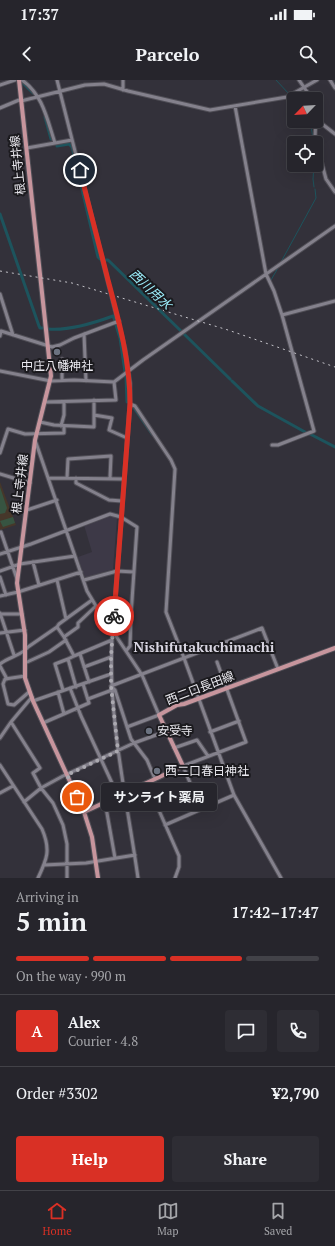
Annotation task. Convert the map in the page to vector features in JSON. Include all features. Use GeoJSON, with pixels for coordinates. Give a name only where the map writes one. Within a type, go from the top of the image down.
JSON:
{"type":"FeatureCollection","features":[{"type":"Feature","properties":{"kind":"main road","name":"根上寺井線"},"geometry":{"type":"LineString","coordinates":[[20,80],[51,380],[35,440],[18,580],[18,592],[25,630],[25,676],[32,699],[84,812],[92,837],[98,878]]}},
{"type":"Feature","properties":{"kind":"main road","name":"西二口長田線"},"geometry":{"type":"LineString","coordinates":[[183,766],[159,715],[177,705],[199,699],[335,648]]}},
{"type":"Feature","properties":{"kind":"main road"},"geometry":{"type":"LineString","coordinates":[[84,812],[183,766]]}},
{"type":"Feature","properties":{"kind":"street"},"geometry":{"type":"LineString","coordinates":[[0,85],[15,80]]}},
{"type":"Feature","properties":{"kind":"street"},"geometry":{"type":"LineString","coordinates":[[20,80],[39,97],[54,143]]}},
{"type":"Feature","properties":{"kind":"street"},"geometry":{"type":"LineString","coordinates":[[57,80],[119,321],[129,372],[130,404],[112,632],[111,686],[118,751],[138,878]]}},
{"type":"Feature","properties":{"kind":"street"},"geometry":{"type":"LineString","coordinates":[[84,80],[85,85]]}},
{"type":"Feature","properties":{"kind":"street"},"geometry":{"type":"LineString","coordinates":[[97,80],[98,84]]}},
{"type":"Feature","properties":{"kind":"street"},"geometry":{"type":"LineString","coordinates":[[123,80],[123,90]]}},
{"type":"Feature","properties":{"kind":"street"},"geometry":{"type":"LineString","coordinates":[[299,80],[307,92]]}},
{"type":"Feature","properties":{"kind":"street"},"geometry":{"type":"LineString","coordinates":[[0,106],[19,100],[21,101],[39,97],[85,85],[104,84],[123,90],[210,110],[287,97],[317,80]]}},
{"type":"Feature","properties":{"kind":"street"},"geometry":{"type":"LineString","coordinates":[[330,80],[335,86]]}},
{"type":"Feature","properties":{"kind":"street"},"geometry":{"type":"LineString","coordinates":[[235,106],[266,274],[274,291],[282,315],[314,431],[278,445],[272,445]]}},
{"type":"Feature","properties":{"kind":"street"},"geometry":{"type":"LineString","coordinates":[[323,125],[335,134]]}},
{"type":"Feature","properties":{"kind":"street"},"geometry":{"type":"LineString","coordinates":[[316,128],[315,138],[326,179],[335,192]]}},
{"type":"Feature","properties":{"kind":"street"},"geometry":{"type":"LineString","coordinates":[[27,148],[72,140]]}},
{"type":"Feature","properties":{"kind":"street"},"geometry":{"type":"LineString","coordinates":[[0,371],[51,380],[114,382],[143,360],[335,226]]}},
{"type":"Feature","properties":{"kind":"street"},"geometry":{"type":"LineString","coordinates":[[0,294],[13,335]]}},
{"type":"Feature","properties":{"kind":"street"},"geometry":{"type":"LineString","coordinates":[[282,315],[335,301]]}},
{"type":"Feature","properties":{"kind":"street"},"geometry":{"type":"LineString","coordinates":[[0,336],[1,331],[48,346],[60,345],[119,321]]}},
{"type":"Feature","properties":{"kind":"street"},"geometry":{"type":"LineString","coordinates":[[84,334],[86,381]]}},
{"type":"Feature","properties":{"kind":"street"},"geometry":{"type":"LineString","coordinates":[[62,359],[62,380]]}},
{"type":"Feature","properties":{"kind":"street"},"geometry":{"type":"LineString","coordinates":[[46,402],[116,400],[114,382]]}},
{"type":"Feature","properties":{"kind":"street"},"geometry":{"type":"LineString","coordinates":[[40,422],[63,426],[94,427],[94,400]]}},
{"type":"Feature","properties":{"kind":"street"},"geometry":{"type":"LineString","coordinates":[[0,453],[8,428],[25,434],[64,433],[64,402]]}},
{"type":"Feature","properties":{"kind":"street"},"geometry":{"type":"LineString","coordinates":[[130,404],[134,406],[171,460],[175,469],[166,612],[234,794],[281,878]]}},
{"type":"Feature","properties":{"kind":"street"},"geometry":{"type":"LineString","coordinates":[[94,414],[112,418],[110,430],[127,438]]}},
{"type":"Feature","properties":{"kind":"street"},"geometry":{"type":"LineString","coordinates":[[35,440],[50,478],[81,572],[92,600],[142,675],[159,715],[127,727]]}},
{"type":"Feature","properties":{"kind":"street"},"geometry":{"type":"LineString","coordinates":[[67,478],[68,459],[111,456],[110,478]]}},
{"type":"Feature","properties":{"kind":"street"},"geometry":{"type":"LineString","coordinates":[[0,474],[30,483]]}},
{"type":"Feature","properties":{"kind":"street"},"geometry":{"type":"LineString","coordinates":[[50,478],[124,478]]}},
{"type":"Feature","properties":{"kind":"street"},"geometry":{"type":"LineString","coordinates":[[76,478],[76,483],[109,500],[122,501]]}},
{"type":"Feature","properties":{"kind":"street"},"geometry":{"type":"LineString","coordinates":[[26,510],[57,500]]}},
{"type":"Feature","properties":{"kind":"street"},"geometry":{"type":"LineString","coordinates":[[0,554],[110,514],[137,527],[130,646],[126,651]]}},
{"type":"Feature","properties":{"kind":"street"},"geometry":{"type":"LineString","coordinates":[[1,532],[18,580]]}},
{"type":"Feature","properties":{"kind":"street"},"geometry":{"type":"LineString","coordinates":[[0,571],[20,564],[76,556]]}},
{"type":"Feature","properties":{"kind":"street"},"geometry":{"type":"LineString","coordinates":[[33,562],[39,586]]}},
{"type":"Feature","properties":{"kind":"street"},"geometry":{"type":"LineString","coordinates":[[84,580],[117,570],[134,572]]}},
{"type":"Feature","properties":{"kind":"street"},"geometry":{"type":"LineString","coordinates":[[0,596],[39,586],[81,572]]}},
{"type":"Feature","properties":{"kind":"street"},"geometry":{"type":"LineString","coordinates":[[0,577],[6,595]]}},
{"type":"Feature","properties":{"kind":"street"},"geometry":{"type":"LineString","coordinates":[[57,580],[66,619]]}},
{"type":"Feature","properties":{"kind":"street"},"geometry":{"type":"LineString","coordinates":[[7,679],[0,664],[14,655],[25,651],[28,647],[92,600]]}},
{"type":"Feature","properties":{"kind":"street"},"geometry":{"type":"LineString","coordinates":[[25,663],[49,652],[78,627],[78,623],[96,606]]}},
{"type":"Feature","properties":{"kind":"street"},"geometry":{"type":"LineString","coordinates":[[14,655],[0,614],[22,614]]}},
{"type":"Feature","properties":{"kind":"street"},"geometry":{"type":"LineString","coordinates":[[114,614],[131,615]]}},
{"type":"Feature","properties":{"kind":"street"},"geometry":{"type":"LineString","coordinates":[[57,627],[65,638],[74,656]]}},
{"type":"Feature","properties":{"kind":"street"},"geometry":{"type":"LineString","coordinates":[[111,686],[262,628],[278,670]]}},
{"type":"Feature","properties":{"kind":"street"},"geometry":{"type":"LineString","coordinates":[[0,633],[25,630]]}},
{"type":"Feature","properties":{"kind":"street"},"geometry":{"type":"LineString","coordinates":[[64,690],[55,664],[112,640]]}},
{"type":"Feature","properties":{"kind":"street"},"geometry":{"type":"LineString","coordinates":[[80,654],[89,682]]}},
{"type":"Feature","properties":{"kind":"street"},"geometry":{"type":"LineString","coordinates":[[84,667],[111,657]]}},
{"type":"Feature","properties":{"kind":"street"},"geometry":{"type":"LineString","coordinates":[[68,659],[76,687]]}},
{"type":"Feature","properties":{"kind":"street"},"geometry":{"type":"LineString","coordinates":[[201,808],[183,766],[246,742],[217,662]]}},
{"type":"Feature","properties":{"kind":"street"},"geometry":{"type":"LineString","coordinates":[[0,738],[11,722],[32,699],[76,687],[111,674]]}},
{"type":"Feature","properties":{"kind":"street"},"geometry":{"type":"LineString","coordinates":[[25,676],[5,679],[3,684],[8,704],[14,705],[29,692]]}},
{"type":"Feature","properties":{"kind":"street"},"geometry":{"type":"LineString","coordinates":[[43,723],[89,703],[83,684]]}},
{"type":"Feature","properties":{"kind":"street"},"geometry":{"type":"LineString","coordinates":[[111,686],[115,690],[134,743],[147,760],[155,779]]}},
{"type":"Feature","properties":{"kind":"street"},"geometry":{"type":"LineString","coordinates":[[70,688],[100,759],[118,796]]}},
{"type":"Feature","properties":{"kind":"street"},"geometry":{"type":"LineString","coordinates":[[88,699],[112,690]]}},
{"type":"Feature","properties":{"kind":"street"},"geometry":{"type":"LineString","coordinates":[[58,692],[64,714]]}},
{"type":"Feature","properties":{"kind":"street"},"geometry":{"type":"LineString","coordinates":[[210,732],[239,721]]}},
{"type":"Feature","properties":{"kind":"street"},"geometry":{"type":"LineString","coordinates":[[11,722],[40,768],[33,773],[41,788],[53,803],[63,825],[67,844],[67,878]]}},
{"type":"Feature","properties":{"kind":"street"},"geometry":{"type":"LineString","coordinates":[[24,802],[41,788],[63,776],[134,743],[167,732]]}},
{"type":"Feature","properties":{"kind":"street"},"geometry":{"type":"LineString","coordinates":[[174,748],[197,740],[208,756]]}},
{"type":"Feature","properties":{"kind":"street"},"geometry":{"type":"LineString","coordinates":[[0,765],[42,829],[46,838],[48,848],[46,859],[38,878]]}},
{"type":"Feature","properties":{"kind":"street"},"geometry":{"type":"LineString","coordinates":[[147,783],[179,856],[179,867],[175,878]]}},
{"type":"Feature","properties":{"kind":"street"},"geometry":{"type":"LineString","coordinates":[[0,793],[13,786]]}},
{"type":"Feature","properties":{"kind":"street"},"geometry":{"type":"LineString","coordinates":[[165,824],[234,794]]}},
{"type":"Feature","properties":{"kind":"street"},"geometry":{"type":"LineString","coordinates":[[105,802],[115,858]]}},
{"type":"Feature","properties":{"kind":"street"},"geometry":{"type":"LineString","coordinates":[[44,865],[66,865],[135,855]]}},
{"type":"Feature","properties":{"kind":"shaded area"},"geometry":{"type":"Polygon","coordinates":[[[0,482],[16,525],[0,530],[0,482]]]}},
{"type":"Feature","properties":{"kind":"shaded area"},"geometry":{"type":"Polygon","coordinates":[[[109,515],[117,518],[113,569],[85,578],[78,557],[92,552],[84,525],[109,515]]]}},
{"type":"Feature","properties":{"kind":"green space"},"geometry":{"type":"Polygon","coordinates":[[[0,487],[7,508],[5,513],[0,514],[0,487]]]}},
{"type":"Feature","properties":{"kind":"green space"},"geometry":{"type":"Polygon","coordinates":[[[13,517],[15,523],[3,527],[0,521],[13,517]]]}},
{"type":"Feature","properties":{"kind":"waterway"},"geometry":{"type":"LineString","coordinates":[[276,80],[287,92]]}},
{"type":"Feature","properties":{"kind":"waterway"},"geometry":{"type":"LineString","coordinates":[[332,80],[335,84]]}},
{"type":"Feature","properties":{"kind":"waterway","name":"西川用水"},"geometry":{"type":"LineString","coordinates":[[23,83],[33,93]]}},
{"type":"Feature","properties":{"kind":"waterway","name":"西川用水"},"geometry":{"type":"LineString","coordinates":[[45,117],[51,139]]}},
{"type":"Feature","properties":{"kind":"waterway"},"geometry":{"type":"LineString","coordinates":[[311,128],[313,136]]}},
{"type":"Feature","properties":{"kind":"waterway","name":"西川用水"},"geometry":{"type":"LineString","coordinates":[[57,146],[69,144],[72,147],[98,257],[100,259]]}},
{"type":"Feature","properties":{"kind":"waterway"},"geometry":{"type":"LineString","coordinates":[[314,172],[314,187]]}},
{"type":"Feature","properties":{"kind":"waterway"},"geometry":{"type":"LineString","coordinates":[[281,262],[316,198],[315,189]]}},
{"type":"Feature","properties":{"kind":"waterway"},"geometry":{"type":"LineString","coordinates":[[0,214],[39,326],[40,328],[43,328]]}},
{"type":"Feature","properties":{"kind":"waterway","name":"西川用水"},"geometry":{"type":"LineString","coordinates":[[105,260],[108,260],[182,332]]}},
{"type":"Feature","properties":{"kind":"waterway"},"geometry":{"type":"LineString","coordinates":[[271,280],[278,268]]}},
{"type":"Feature","properties":{"kind":"waterway"},"geometry":{"type":"LineString","coordinates":[[48,329],[73,328],[113,316],[115,321]]}},
{"type":"Feature","properties":{"kind":"waterway"},"geometry":{"type":"LineString","coordinates":[[116,325],[120,338],[125,372]]}},
{"type":"Feature","properties":{"kind":"waterway","name":"西川用水"},"geometry":{"type":"LineString","coordinates":[[184,334],[230,379]]}},
{"type":"Feature","properties":{"kind":"waterway"},"geometry":{"type":"LineString","coordinates":[[126,377],[127,402]]}},
{"type":"Feature","properties":{"kind":"waterway","name":"西川用水"},"geometry":{"type":"LineString","coordinates":[[232,381],[258,406],[305,432]]}},
{"type":"Feature","properties":{"kind":"waterway"},"geometry":{"type":"LineString","coordinates":[[134,408],[152,434]]}},
{"type":"Feature","properties":{"kind":"waterway","name":"西川用水"},"geometry":{"type":"LineString","coordinates":[[310,434],[335,447]]}},
{"type":"Feature","properties":{"kind":"railway"},"geometry":{"type":"LineString","coordinates":[[0,271],[72,283],[228,330],[335,367]]}},
{"type":"Feature","properties":{"kind":"way so far"},"geometry":{"type":"LineString","coordinates":[[77,797],[67,775],[118,751],[111,686],[111,657],[114,616]]}},
{"type":"Feature","properties":{"kind":"place","name":"中庄八幡神社"},"geometry":{"type":"Point","coordinates":[57,352]}},
{"type":"Feature","properties":{"kind":"place","name":"安受寺"},"geometry":{"type":"Point","coordinates":[149,731]}},
{"type":"Feature","properties":{"kind":"place","name":"西二口春日神社"},"geometry":{"type":"Point","coordinates":[157,771]}},
{"type":"Feature","properties":{"kind":"place","name":"サンライト薬局"},"geometry":{"type":"Point","coordinates":[77,797]}},
{"type":"Feature","properties":{"kind":"district","name":"Nishifutakuchimachi"},"geometry":{"type":"Point","coordinates":[204,647]}},
{"type":"Feature","properties":{"kind":"route"},"geometry":{"type":"LineString","coordinates":[[80,170],[119,321],[130,383],[130,404],[124,465],[114,616]]}}]}
